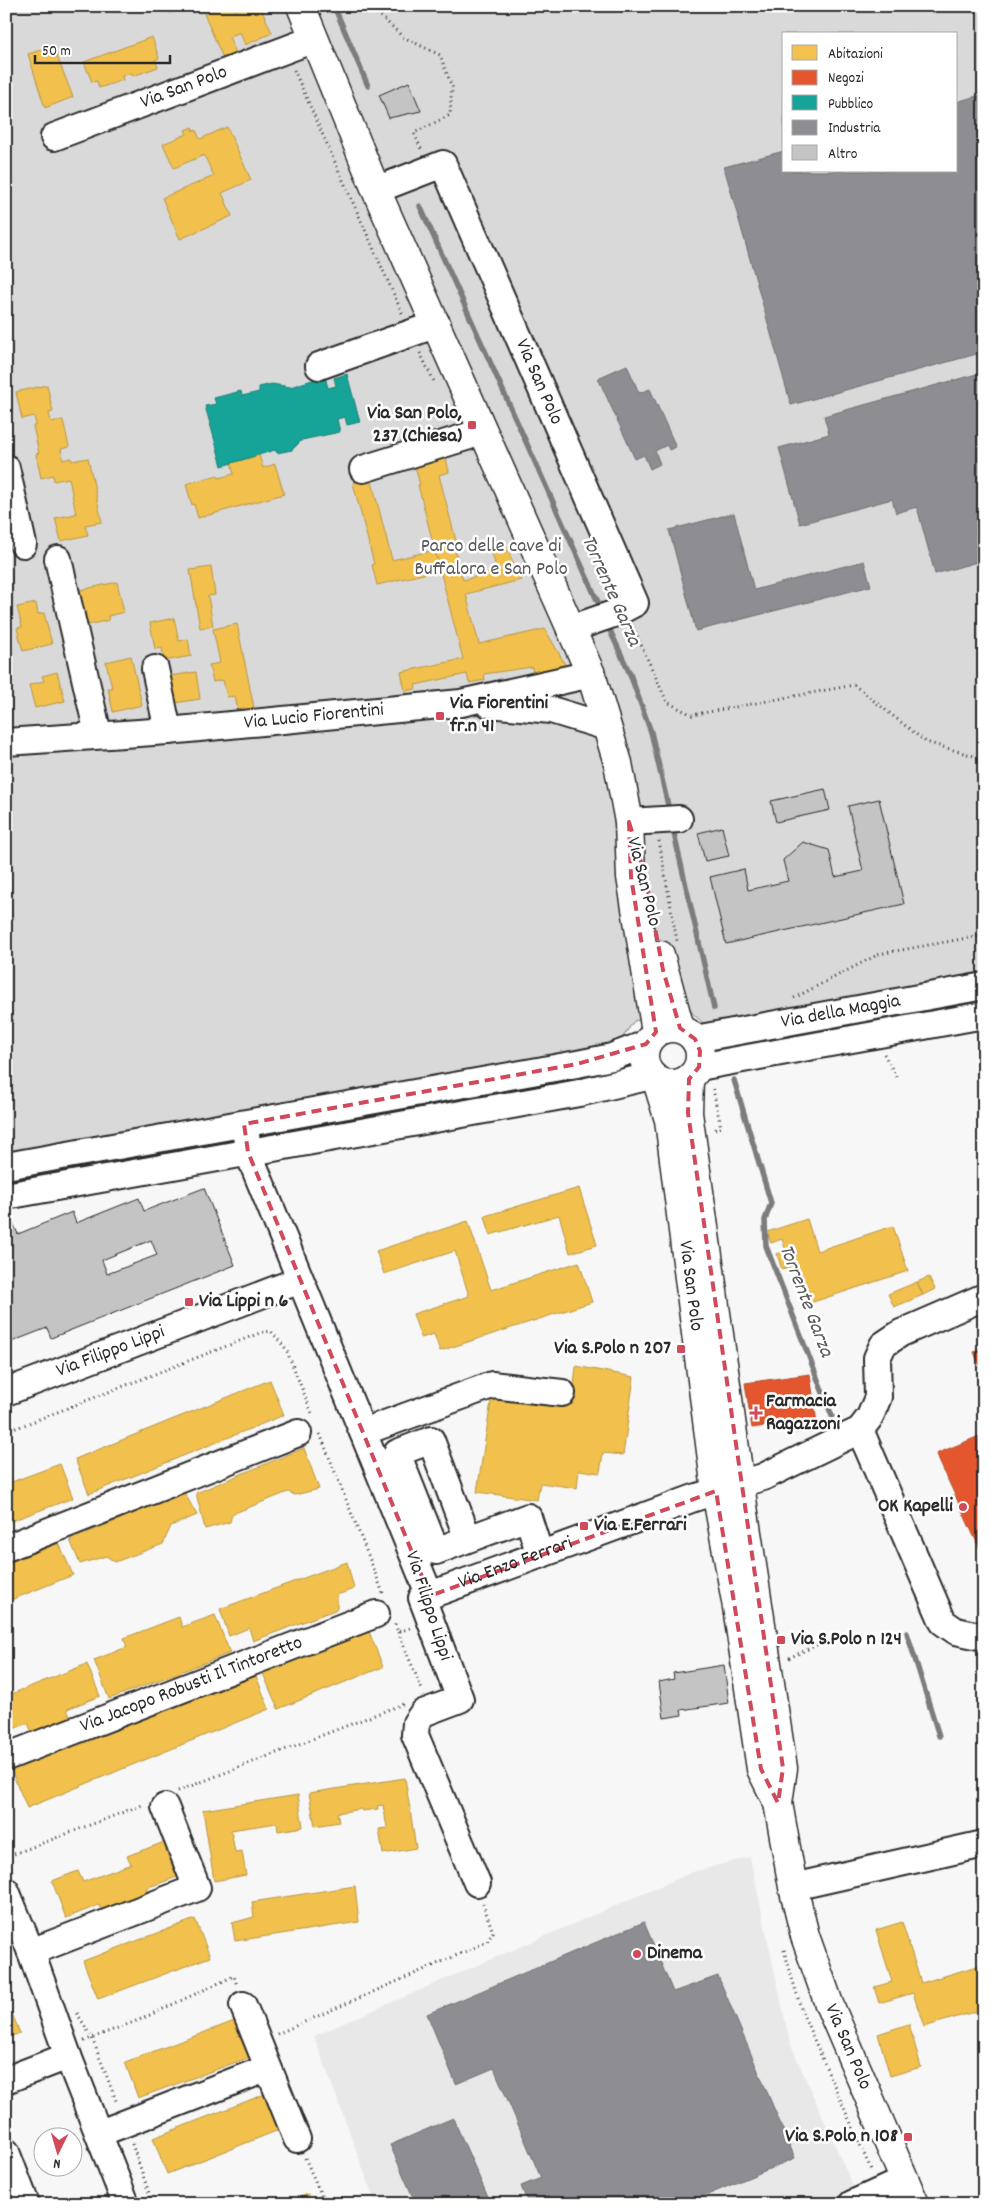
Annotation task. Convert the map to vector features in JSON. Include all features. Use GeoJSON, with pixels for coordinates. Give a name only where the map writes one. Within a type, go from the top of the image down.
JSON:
{"type":"FeatureCollection","features":[{"type":"Feature","properties":{"kind":"main road","name":"Via San Polo"},"geometry":{"type":"LineString","coordinates":[[300,6],[376,190],[437,324],[482,432],[601,618],[592,674],[618,763],[628,822],[646,875],[663,970],[669,1036]]}},
{"type":"Feature","properties":{"kind":"main road","name":"Via San Polo"},"geometry":{"type":"LineString","coordinates":[[669,1036],[700,1051],[701,1076],[688,1114],[728,1488],[737,1607],[761,1769],[778,1803],[793,1887],[805,1936],[829,2004],[910,2192]]}},
{"type":"Feature","properties":{"kind":"main road","name":"Via San Polo"},"geometry":{"type":"LineString","coordinates":[[669,1036],[644,1060],[654,1078],[669,1120],[728,1488]]}},
{"type":"Feature","properties":{"kind":"main road"},"geometry":{"type":"LineString","coordinates":[[654,1078],[674,1084],[701,1076]]}},
{"type":"Feature","properties":{"kind":"street","name":"Via San Polo"},"geometry":{"type":"LineString","coordinates":[[54,137],[314,39]]}},
{"type":"Feature","properties":{"kind":"street","name":"Via San Polo"},"geometry":{"type":"LineString","coordinates":[[430,169],[443,164],[635,603],[601,618]]}},
{"type":"Feature","properties":{"kind":"street"},"geometry":{"type":"LineString","coordinates":[[376,190],[430,169]]}},
{"type":"Feature","properties":{"kind":"street"},"geometry":{"type":"LineString","coordinates":[[319,366],[437,324]]}},
{"type":"Feature","properties":{"kind":"street"},"geometry":{"type":"LineString","coordinates":[[364,469],[482,432]]}},
{"type":"Feature","properties":{"kind":"street"},"geometry":{"type":"LineString","coordinates":[[6,468],[23,544]]}},
{"type":"Feature","properties":{"kind":"street"},"geometry":{"type":"LineString","coordinates":[[58,559],[98,734]]}},
{"type":"Feature","properties":{"kind":"street"},"geometry":{"type":"LineString","coordinates":[[155,668],[168,731]]}},
{"type":"Feature","properties":{"kind":"street","name":"Via Lucio Fiorentini"},"geometry":{"type":"LineString","coordinates":[[6,742],[98,734],[168,731],[461,702],[592,674]]}},
{"type":"Feature","properties":{"kind":"street","name":"Via Lucio Fiorentini"},"geometry":{"type":"LineString","coordinates":[[461,702],[551,710],[607,727]]}},
{"type":"Feature","properties":{"kind":"street"},"geometry":{"type":"LineString","coordinates":[[628,822],[664,820]]}},
{"type":"Feature","properties":{"kind":"street","name":"Via della Maggia"},"geometry":{"type":"LineString","coordinates":[[6,1166],[578,1064],[612,1056],[669,1036],[984,986]]}},
{"type":"Feature","properties":{"kind":"street","name":"Via della Maggia"},"geometry":{"type":"LineString","coordinates":[[701,1076],[984,1015]]}},
{"type":"Feature","properties":{"kind":"street"},"geometry":{"type":"LineString","coordinates":[[6,1196],[654,1078]]}},
{"type":"Feature","properties":{"kind":"street","name":"Via Filippo Lippi"},"geometry":{"type":"LineString","coordinates":[[244,1124],[248,1152],[362,1432],[430,1608],[460,1699],[423,1713],[416,1723],[415,1735],[477,1883]]}},
{"type":"Feature","properties":{"kind":"street","name":"Via Filippo Lippi"},"geometry":{"type":"LineString","coordinates":[[6,1392],[300,1280]]}},
{"type":"Feature","properties":{"kind":"street"},"geometry":{"type":"LineString","coordinates":[[984,1297],[901,1333],[883,1345],[877,1358],[878,1397],[870,1417],[860,1430],[943,1622],[956,1631],[984,1637]]}},
{"type":"Feature","properties":{"kind":"street"},"geometry":{"type":"LineString","coordinates":[[362,1432],[492,1385],[562,1393]]}},
{"type":"Feature","properties":{"kind":"street"},"geometry":{"type":"LineString","coordinates":[[6,1548],[311,1429]]}},
{"type":"Feature","properties":{"kind":"street","name":"Via Enzo Ferrari"},"geometry":{"type":"LineString","coordinates":[[430,1608],[540,1555],[763,1477],[860,1430]]}},
{"type":"Feature","properties":{"kind":"street"},"geometry":{"type":"LineString","coordinates":[[468,1539],[528,1518],[540,1555]]}},
{"type":"Feature","properties":{"kind":"street","name":"Via Jacopo Robusti Il Tintoretto"},"geometry":{"type":"LineString","coordinates":[[6,1757],[385,1611]]}},
{"type":"Feature","properties":{"kind":"street"},"geometry":{"type":"LineString","coordinates":[[31,1952],[197,1888],[165,1807]]}},
{"type":"Feature","properties":{"kind":"street"},"geometry":{"type":"LineString","coordinates":[[793,1887],[984,1844]]}},
{"type":"Feature","properties":{"kind":"street"},"geometry":{"type":"LineString","coordinates":[[6,1891],[31,1952],[66,2053],[100,2133],[126,2204]]}},
{"type":"Feature","properties":{"kind":"street"},"geometry":{"type":"LineString","coordinates":[[243,2005],[297,2139]]}},
{"type":"Feature","properties":{"kind":"street"},"geometry":{"type":"LineString","coordinates":[[6,2080],[66,2053]]}},
{"type":"Feature","properties":{"kind":"street"},"geometry":{"type":"LineString","coordinates":[[100,2133],[268,2068]]}},
{"type":"Feature","properties":{"kind":"street"},"geometry":{"type":"LineString","coordinates":[[6,2152],[26,2204]]}},
{"type":"Feature","properties":{"kind":"street"},"geometry":{"type":"LineString","coordinates":[[852,2204],[910,2192]]}},
{"type":"Feature","properties":{"kind":"path"},"geometry":{"type":"LineString","coordinates":[[370,6],[403,37],[440,55],[452,87],[450,115],[414,133],[430,169]]}},
{"type":"Feature","properties":{"kind":"path"},"geometry":{"type":"LineString","coordinates":[[288,49],[289,59],[411,334],[437,387]]}},
{"type":"Feature","properties":{"kind":"path"},"geometry":{"type":"LineString","coordinates":[[601,618],[667,702],[692,715],[854,685],[926,742],[984,759]]}},
{"type":"Feature","properties":{"kind":"path"},"geometry":{"type":"LineString","coordinates":[[664,820],[666,869],[678,950]]}},
{"type":"Feature","properties":{"kind":"path"},"geometry":{"type":"LineString","coordinates":[[792,999],[880,954],[984,935]]}},
{"type":"Feature","properties":{"kind":"path"},"geometry":{"type":"LineString","coordinates":[[701,1076],[712,1088],[721,1128],[712,1130]]}},
{"type":"Feature","properties":{"kind":"path"},"geometry":{"type":"LineString","coordinates":[[6,1432],[260,1333],[271,1331],[286,1349],[311,1429],[385,1611],[398,1632],[430,1608]]}},
{"type":"Feature","properties":{"kind":"path"},"geometry":{"type":"LineString","coordinates":[[788,1659],[817,1645]]}},
{"type":"Feature","properties":{"kind":"path"},"geometry":{"type":"LineString","coordinates":[[258,2042],[487,1942],[493,1932],[477,1883]]}},
{"type":"Feature","properties":{"kind":"path"},"geometry":{"type":"LineString","coordinates":[[66,2053],[234,1976],[243,2005]]}},
{"type":"Feature","properties":{"kind":"path"},"geometry":{"type":"LineString","coordinates":[[297,2139],[325,2204]]}},
{"type":"Feature","properties":{"kind":"highlighted area"},"geometry":{"type":"Polygon","coordinates":[[[629,822],[645,875],[663,970],[680,1028],[695,1039],[700,1051],[699,1067],[689,1079],[688,1113],[783,1768],[778,1803],[761,1769],[716,1491],[430,1596],[248,1152],[244,1124],[577,1064],[646,1044],[656,1032],[631,877],[629,822]]]}},
{"type":"Feature","properties":{"kind":"shaded area","name":"Dinema"},"geometry":{"type":"Polygon","coordinates":[[[750,1857],[790,2043],[855,2191],[826,2204],[376,2204],[314,2036],[693,1872],[750,1857]]]}},
{"type":"Feature","properties":{"kind":"green space","name":"Parco delle cave di Buffalora e San Polo"},"geometry":{"type":"Polygon","coordinates":[[[6,6],[984,6],[984,975],[705,1025],[688,1009],[634,1021],[623,1037],[608,1044],[6,1154],[6,6]]]}},
{"type":"Feature","properties":{"kind":"building: Abitazioni"},"geometry":{"type":"Polygon","coordinates":[[[223,6],[232,6],[234,11],[244,6],[260,6],[272,33],[245,45],[240,32],[229,37],[239,59],[226,65],[204,14],[223,6]]]}},
{"type":"Feature","properties":{"kind":"building: Abitazioni"},"geometry":{"type":"Polygon","coordinates":[[[152,37],[159,58],[155,60],[158,67],[133,76],[132,73],[122,76],[123,80],[99,88],[97,81],[92,82],[84,62],[152,37]]]}},
{"type":"Feature","properties":{"kind":"building: Abitazioni"},"geometry":{"type":"Polygon","coordinates":[[[53,46],[73,97],[45,108],[28,54],[53,46]]]}},
{"type":"Feature","properties":{"kind":"building: Abitazioni"},"geometry":{"type":"Polygon","coordinates":[[[192,127],[193,131],[196,130],[200,139],[227,127],[251,180],[222,193],[232,216],[180,239],[162,198],[214,176],[204,155],[174,168],[163,144],[187,134],[185,130],[192,127]]]}},
{"type":"Feature","properties":{"kind":"building: Abitazioni"},"geometry":{"type":"Polygon","coordinates":[[[47,385],[53,412],[49,413],[51,422],[63,420],[69,447],[61,449],[63,460],[71,458],[72,461],[88,458],[102,522],[85,525],[88,535],[61,541],[55,518],[76,514],[69,478],[54,481],[53,475],[41,478],[36,454],[39,453],[33,426],[36,425],[34,416],[22,419],[16,392],[47,385]]]}},
{"type":"Feature","properties":{"kind":"building: Abitazioni"},"geometry":{"type":"Polygon","coordinates":[[[259,455],[263,468],[275,464],[284,494],[198,518],[186,484],[218,475],[219,478],[234,474],[231,463],[259,455]]]}},
{"type":"Feature","properties":{"kind":"building: Abitazioni"},"geometry":{"type":"Polygon","coordinates":[[[446,458],[449,472],[439,475],[456,541],[453,542],[463,580],[497,571],[489,542],[503,539],[521,580],[466,594],[479,644],[545,629],[566,666],[533,674],[532,667],[484,674],[485,680],[469,683],[467,674],[415,685],[416,689],[405,691],[401,672],[463,659],[418,485],[420,485],[415,466],[446,458]]]}},
{"type":"Feature","properties":{"kind":"building: Abitazioni"},"geometry":{"type":"Polygon","coordinates":[[[371,478],[392,560],[435,550],[440,570],[377,585],[372,565],[374,564],[353,483],[371,478]]]}},
{"type":"Feature","properties":{"kind":"building: Abitazioni"},"geometry":{"type":"Polygon","coordinates":[[[211,567],[215,595],[208,596],[213,626],[200,628],[190,570],[211,567]]]}},
{"type":"Feature","properties":{"kind":"building: Abitazioni"},"geometry":{"type":"Polygon","coordinates":[[[117,582],[124,612],[108,616],[109,620],[84,626],[76,591],[117,582]]]}},
{"type":"Feature","properties":{"kind":"building: Abitazioni"},"geometry":{"type":"Polygon","coordinates":[[[36,603],[38,614],[44,613],[52,644],[23,651],[17,628],[22,627],[17,607],[36,603]]]}},
{"type":"Feature","properties":{"kind":"building: Abitazioni"},"geometry":{"type":"Polygon","coordinates":[[[174,618],[179,641],[188,639],[191,656],[164,661],[162,648],[155,649],[150,623],[174,618]]]}},
{"type":"Feature","properties":{"kind":"building: Abitazioni"},"geometry":{"type":"Polygon","coordinates":[[[237,624],[255,713],[239,716],[235,696],[227,697],[223,680],[213,682],[209,665],[220,663],[213,629],[237,624]]]}},
{"type":"Feature","properties":{"kind":"building: Abitazioni"},"geometry":{"type":"Polygon","coordinates":[[[131,656],[142,705],[113,712],[108,688],[112,688],[106,662],[131,656]]]}},
{"type":"Feature","properties":{"kind":"building: Abitazioni"},"geometry":{"type":"Polygon","coordinates":[[[57,672],[65,701],[35,708],[29,685],[44,681],[42,676],[57,672]]]}},
{"type":"Feature","properties":{"kind":"building: Abitazioni"},"geometry":{"type":"Polygon","coordinates":[[[196,672],[200,699],[168,704],[163,677],[196,672]]]}},
{"type":"Feature","properties":{"kind":"building: Abitazioni"},"geometry":{"type":"Polygon","coordinates":[[[579,1188],[597,1245],[570,1253],[559,1215],[490,1235],[485,1216],[579,1188]]]}},
{"type":"Feature","properties":{"kind":"building: Abitazioni"},"geometry":{"type":"Polygon","coordinates":[[[807,1219],[817,1251],[893,1226],[908,1271],[807,1304],[794,1266],[782,1270],[777,1254],[786,1251],[782,1239],[771,1243],[767,1232],[807,1219]]]}},
{"type":"Feature","properties":{"kind":"building: Abitazioni"},"geometry":{"type":"Polygon","coordinates":[[[468,1221],[491,1290],[579,1262],[592,1302],[440,1351],[434,1334],[421,1338],[413,1314],[469,1296],[455,1251],[384,1274],[376,1251],[468,1221]]]}},
{"type":"Feature","properties":{"kind":"building: Abitazioni"},"geometry":{"type":"Polygon","coordinates":[[[929,1277],[935,1289],[923,1295],[917,1282],[929,1277]]]}},
{"type":"Feature","properties":{"kind":"building: Abitazioni"},"geometry":{"type":"Polygon","coordinates":[[[917,1282],[923,1295],[894,1307],[888,1294],[917,1282]]]}},
{"type":"Feature","properties":{"kind":"building: Abitazioni"},"geometry":{"type":"Polygon","coordinates":[[[576,1366],[634,1377],[623,1455],[603,1453],[600,1473],[579,1470],[577,1488],[540,1483],[537,1500],[477,1492],[492,1395],[572,1404],[576,1366]]]}},
{"type":"Feature","properties":{"kind":"building: Abitazioni"},"geometry":{"type":"Polygon","coordinates":[[[270,1380],[284,1415],[89,1494],[75,1459],[270,1380]]]}},
{"type":"Feature","properties":{"kind":"building: Abitazioni"},"geometry":{"type":"Polygon","coordinates":[[[304,1448],[319,1489],[295,1495],[288,1492],[232,1514],[230,1522],[205,1529],[196,1493],[304,1448]]]}},
{"type":"Feature","properties":{"kind":"building: Abitazioni"},"geometry":{"type":"Polygon","coordinates":[[[60,1464],[73,1498],[6,1523],[6,1484],[60,1464]]]}},
{"type":"Feature","properties":{"kind":"building: Abitazioni"},"geometry":{"type":"Polygon","coordinates":[[[184,1492],[197,1515],[171,1526],[163,1544],[115,1562],[106,1556],[80,1564],[70,1540],[184,1492]]]}},
{"type":"Feature","properties":{"kind":"building: Abitazioni"},"geometry":{"type":"Polygon","coordinates":[[[58,1541],[73,1575],[6,1602],[6,1562],[58,1541]]]}},
{"type":"Feature","properties":{"kind":"building: Abitazioni"},"geometry":{"type":"Polygon","coordinates":[[[347,1562],[354,1589],[337,1595],[337,1609],[253,1641],[249,1628],[229,1636],[220,1609],[347,1562]]]}},
{"type":"Feature","properties":{"kind":"building: Abitazioni"},"geometry":{"type":"Polygon","coordinates":[[[215,1615],[230,1653],[109,1699],[94,1660],[127,1647],[124,1638],[179,1617],[182,1627],[215,1615]]]}},
{"type":"Feature","properties":{"kind":"building: Abitazioni"},"geometry":{"type":"Polygon","coordinates":[[[368,1629],[383,1667],[278,1709],[262,1671],[368,1629]]]}},
{"type":"Feature","properties":{"kind":"building: Abitazioni"},"geometry":{"type":"Polygon","coordinates":[[[87,1664],[100,1696],[67,1709],[70,1717],[32,1733],[28,1723],[6,1732],[6,1696],[87,1664]]]}},
{"type":"Feature","properties":{"kind":"building: Abitazioni"},"geometry":{"type":"Polygon","coordinates":[[[254,1671],[269,1709],[27,1808],[11,1770],[254,1671]]]}},
{"type":"Feature","properties":{"kind":"building: Abitazioni"},"geometry":{"type":"Polygon","coordinates":[[[405,1778],[416,1848],[383,1854],[379,1829],[387,1828],[383,1805],[377,1806],[378,1809],[362,1811],[361,1809],[337,1813],[339,1822],[315,1826],[309,1793],[405,1778]]]}},
{"type":"Feature","properties":{"kind":"building: Abitazioni"},"geometry":{"type":"Polygon","coordinates":[[[298,1795],[303,1827],[278,1831],[277,1823],[231,1830],[235,1852],[242,1851],[246,1875],[214,1881],[203,1810],[298,1795]]]}},
{"type":"Feature","properties":{"kind":"building: Abitazioni"},"geometry":{"type":"Polygon","coordinates":[[[167,1841],[180,1876],[146,1888],[149,1896],[103,1914],[99,1905],[66,1918],[52,1881],[78,1871],[83,1882],[131,1864],[127,1856],[167,1841]]]}},
{"type":"Feature","properties":{"kind":"building: Abitazioni"},"geometry":{"type":"Polygon","coordinates":[[[355,1886],[359,1922],[235,1941],[232,1923],[254,1917],[252,1902],[355,1886]]]}},
{"type":"Feature","properties":{"kind":"building: Abitazioni"},"geometry":{"type":"Polygon","coordinates":[[[984,1896],[984,1927],[976,1899],[984,1896]]]}},
{"type":"Feature","properties":{"kind":"building: Abitazioni"},"geometry":{"type":"Polygon","coordinates":[[[195,1919],[210,1957],[98,1999],[83,1961],[195,1919]]]}},
{"type":"Feature","properties":{"kind":"building: Abitazioni"},"geometry":{"type":"Polygon","coordinates":[[[902,1922],[921,1983],[984,1964],[984,2009],[924,2027],[913,1993],[879,2003],[874,1987],[892,1982],[876,1930],[902,1922]]]}},
{"type":"Feature","properties":{"kind":"building: Abitazioni"},"geometry":{"type":"Polygon","coordinates":[[[6,1999],[20,2033],[6,2038],[6,1999]]]}},
{"type":"Feature","properties":{"kind":"building: Abitazioni"},"geometry":{"type":"Polygon","coordinates":[[[240,2019],[253,2056],[138,2098],[125,2062],[240,2019]]]}},
{"type":"Feature","properties":{"kind":"building: Abitazioni"},"geometry":{"type":"Polygon","coordinates":[[[909,2024],[921,2067],[890,2076],[878,2034],[909,2024]]]}},
{"type":"Feature","properties":{"kind":"building: Abitazioni"},"geometry":{"type":"Polygon","coordinates":[[[265,2094],[279,2130],[167,2174],[153,2138],[265,2094]]]}},
{"type":"Feature","properties":{"kind":"building: Abitazioni"},"geometry":{"type":"Polygon","coordinates":[[[308,2194],[312,2204],[282,2204],[308,2194]]]}},
{"type":"Feature","properties":{"kind":"building: Negozi"},"geometry":{"type":"Polygon","coordinates":[[[167,6],[185,6],[186,9],[169,13],[167,6]]]}},
{"type":"Feature","properties":{"kind":"building: Negozi"},"geometry":{"type":"Polygon","coordinates":[[[984,1348],[984,1376],[974,1352],[984,1348]]]}},
{"type":"Feature","properties":{"kind":"building: Negozi"},"geometry":{"type":"Polygon","coordinates":[[[810,1374],[818,1430],[795,1433],[793,1422],[752,1428],[745,1383],[810,1374]]]}},
{"type":"Feature","properties":{"kind":"building: Negozi"},"geometry":{"type":"Polygon","coordinates":[[[984,1434],[984,1558],[936,1454],[984,1434]]]}},
{"type":"Feature","properties":{"kind":"building: Pubblico"},"geometry":{"type":"Polygon","coordinates":[[[347,374],[360,422],[347,425],[345,417],[337,419],[340,432],[302,440],[292,450],[277,453],[275,450],[222,466],[205,406],[216,404],[214,398],[241,391],[242,396],[259,392],[259,387],[272,384],[290,387],[325,376],[328,388],[336,386],[334,378],[347,374]]]}},
{"type":"Feature","properties":{"kind":"building: Industria"},"geometry":{"type":"Polygon","coordinates":[[[984,94],[984,352],[791,405],[724,167],[782,152],[782,172],[958,172],[958,101],[984,94]]]}},
{"type":"Feature","properties":{"kind":"building: Industria"},"geometry":{"type":"Polygon","coordinates":[[[627,365],[639,393],[650,389],[676,447],[669,450],[667,445],[655,451],[660,464],[650,469],[644,455],[635,459],[598,378],[627,365]]]}},
{"type":"Feature","properties":{"kind":"building: Industria"},"geometry":{"type":"Polygon","coordinates":[[[984,372],[984,560],[935,574],[917,507],[896,513],[892,499],[800,524],[779,448],[829,434],[824,416],[984,372]]]}},
{"type":"Feature","properties":{"kind":"building: Industria"},"geometry":{"type":"Polygon","coordinates":[[[734,513],[754,590],[864,561],[871,586],[696,631],[669,530],[734,513]]]}},
{"type":"Feature","properties":{"kind":"building: Industria"},"geometry":{"type":"Polygon","coordinates":[[[644,1922],[673,1992],[718,1976],[795,2158],[686,2204],[528,2204],[521,2186],[541,2178],[494,2068],[456,2084],[427,2014],[644,1922]]]}},
{"type":"Feature","properties":{"kind":"building: Industria"},"geometry":{"type":"Polygon","coordinates":[[[453,2118],[491,2204],[416,2204],[390,2145],[453,2118]]]}},
{"type":"Feature","properties":{"kind":"building: Altro"},"geometry":{"type":"Polygon","coordinates":[[[409,82],[421,111],[389,118],[379,95],[409,82]]]}},
{"type":"Feature","properties":{"kind":"building: Altro"},"geometry":{"type":"Polygon","coordinates":[[[825,789],[830,810],[776,822],[771,801],[825,789]]]}},
{"type":"Feature","properties":{"kind":"building: Altro"},"geometry":{"type":"Polygon","coordinates":[[[879,799],[904,904],[726,944],[710,877],[744,869],[748,890],[788,881],[783,860],[803,842],[829,850],[835,877],[863,871],[848,806],[879,799]]]}},
{"type":"Feature","properties":{"kind":"building: Altro"},"geometry":{"type":"Polygon","coordinates":[[[722,827],[729,856],[705,861],[698,833],[722,827]]]}},
{"type":"Feature","properties":{"kind":"building: Altro"},"geometry":{"type":"Polygon","coordinates":[[[204,1188],[235,1265],[51,1338],[47,1328],[6,1344],[6,1224],[12,1221],[18,1234],[72,1212],[76,1223],[139,1198],[144,1211],[204,1188]],[[151,1240],[102,1260],[107,1274],[157,1255],[151,1240]]]}},
{"type":"Feature","properties":{"kind":"building: Altro"},"geometry":{"type":"Polygon","coordinates":[[[724,1665],[729,1703],[681,1710],[682,1715],[664,1718],[659,1682],[674,1679],[673,1673],[724,1665]]]}},
{"type":"Feature","properties":{"kind":"waterway","name":"Torrente Garza"},"geometry":{"type":"LineString","coordinates":[[334,6],[368,86]]}},
{"type":"Feature","properties":{"kind":"waterway","name":"Torrente Garza"},"geometry":{"type":"LineString","coordinates":[[420,206],[602,611]]}},
{"type":"Feature","properties":{"kind":"waterway","name":"Torrente Garza"},"geometry":{"type":"LineString","coordinates":[[607,624],[630,674],[651,732],[670,814]]}},
{"type":"Feature","properties":{"kind":"waterway","name":"Torrente Garza"},"geometry":{"type":"LineString","coordinates":[[672,825],[714,1008]]}},
{"type":"Feature","properties":{"kind":"waterway","name":"Torrente Garza"},"geometry":{"type":"LineString","coordinates":[[734,1080],[771,1203],[765,1220],[766,1246],[832,1416]]}},
{"type":"Feature","properties":{"kind":"waterway","name":"Torrente Garza"},"geometry":{"type":"LineString","coordinates":[[907,1633],[939,1736]]}},
{"type":"Feature","properties":{"kind":"place","name":"Via San Polo, 237 (Chiesa)"},"geometry":{"type":"Point","coordinates":[472,425]}},
{"type":"Feature","properties":{"kind":"place","name":"Via Fiorentini fr.n 41"},"geometry":{"type":"Point","coordinates":[440,716]}},
{"type":"Feature","properties":{"kind":"place","name":"Via Lippi n 6"},"geometry":{"type":"Point","coordinates":[189,1302]}},
{"type":"Feature","properties":{"kind":"place","name":"Via S.Polo n 207"},"geometry":{"type":"Point","coordinates":[681,1349]}},
{"type":"Feature","properties":{"kind":"place","name":"Farmacia Ragazzoni"},"geometry":{"type":"Point","coordinates":[756,1413]}},
{"type":"Feature","properties":{"kind":"place","name":"OK Kapelli"},"geometry":{"type":"Point","coordinates":[963,1507]}},
{"type":"Feature","properties":{"kind":"place","name":"Via E.Ferrari"},"geometry":{"type":"Point","coordinates":[584,1526]}},
{"type":"Feature","properties":{"kind":"place","name":"Via S.Polo n 124"},"geometry":{"type":"Point","coordinates":[781,1640]}},
{"type":"Feature","properties":{"kind":"place","name":"Dinema"},"geometry":{"type":"Point","coordinates":[637,1954]}},
{"type":"Feature","properties":{"kind":"place","name":"Via S.Polo n 108"},"geometry":{"type":"Point","coordinates":[908,2137]}}]}
